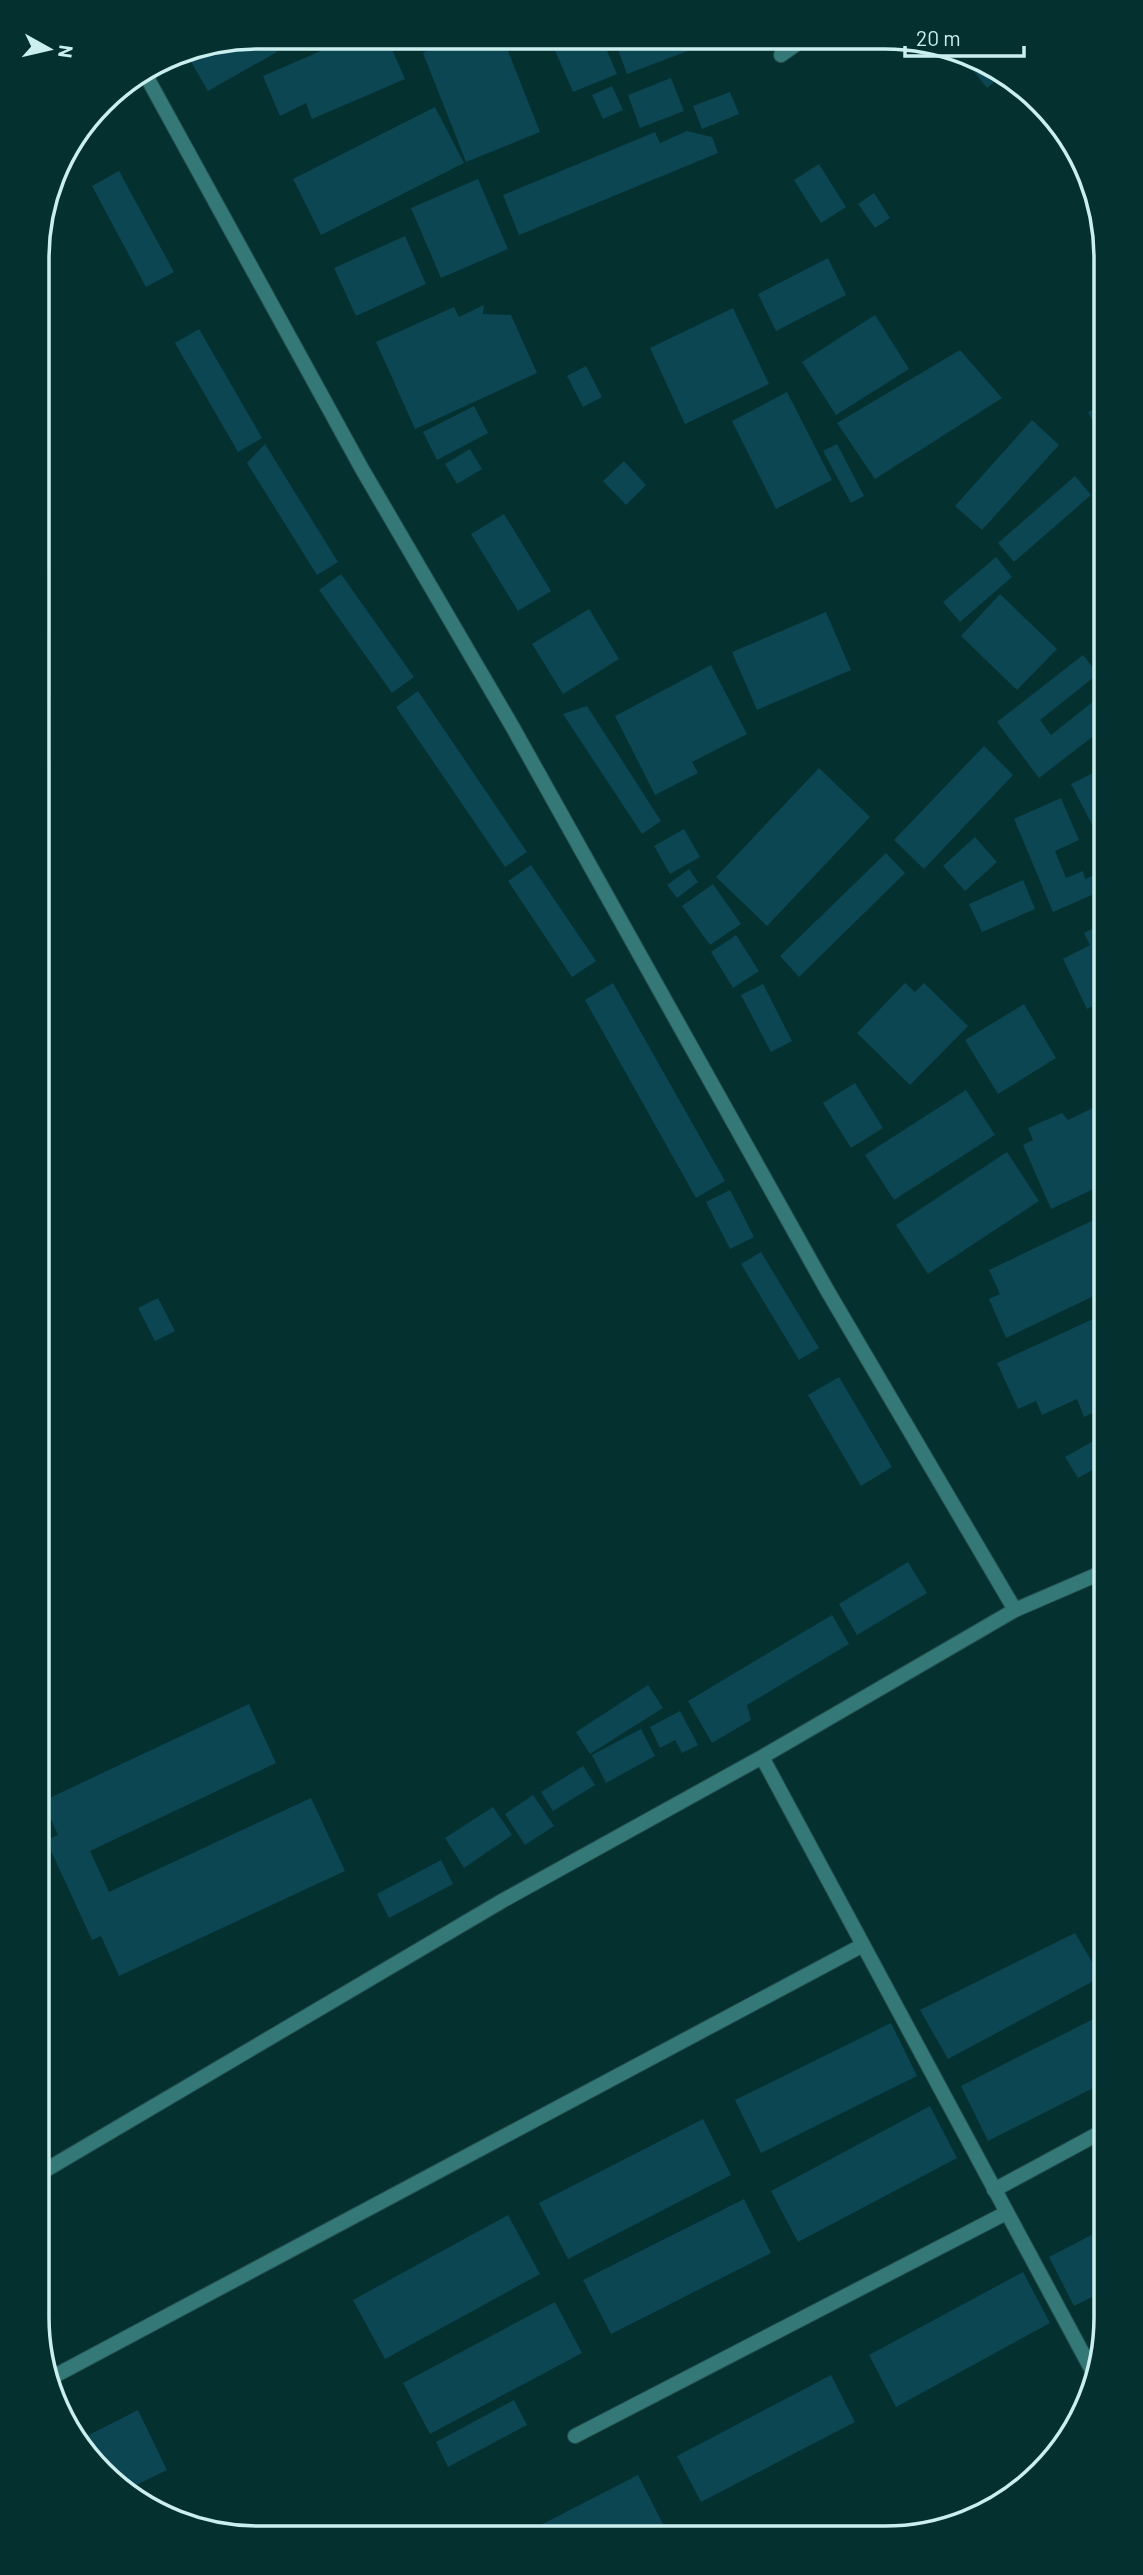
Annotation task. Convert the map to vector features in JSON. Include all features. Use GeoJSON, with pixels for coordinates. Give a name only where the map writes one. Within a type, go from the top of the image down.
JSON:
{"type":"FeatureCollection","features":[{"type":"Feature","properties":{"kind":"street"},"geometry":{"type":"LineString","coordinates":[[781,55],[789,49]]}},
{"type":"Feature","properties":{"kind":"street"},"geometry":{"type":"LineString","coordinates":[[149,80],[362,469],[512,726],[827,1290],[1015,1610]]}},
{"type":"Feature","properties":{"kind":"street"},"geometry":{"type":"LineString","coordinates":[[49,2168],[502,1901],[762,1757],[1015,1610],[1094,1576]]}},
{"type":"Feature","properties":{"kind":"street"},"geometry":{"type":"LineString","coordinates":[[762,1757],[1088,2364]]}},
{"type":"Feature","properties":{"kind":"street"},"geometry":{"type":"LineString","coordinates":[[57,2375],[863,1945]]}},
{"type":"Feature","properties":{"kind":"street"},"geometry":{"type":"LineString","coordinates":[[994,2190],[1094,2136]]}},
{"type":"Feature","properties":{"kind":"street"},"geometry":{"type":"LineString","coordinates":[[575,2435],[1006,2213]]}},
{"type":"Feature","properties":{"kind":"building"},"geometry":{"type":"Polygon","coordinates":[[[244,49],[275,49],[277,52],[208,91],[190,61],[244,49]]]}},
{"type":"Feature","properties":{"kind":"building"},"geometry":{"type":"Polygon","coordinates":[[[325,49],[392,49],[405,79],[312,119],[306,103],[280,116],[263,76],[325,49]]]}},
{"type":"Feature","properties":{"kind":"building"},"geometry":{"type":"Polygon","coordinates":[[[430,49],[507,49],[540,132],[466,162],[423,53],[430,49]]]}},
{"type":"Feature","properties":{"kind":"building"},"geometry":{"type":"Polygon","coordinates":[[[554,49],[606,49],[617,74],[573,92],[554,49]]]}},
{"type":"Feature","properties":{"kind":"building"},"geometry":{"type":"Polygon","coordinates":[[[618,49],[693,49],[627,74],[618,49]]]}},
{"type":"Feature","properties":{"kind":"building"},"geometry":{"type":"Polygon","coordinates":[[[971,69],[995,81],[987,88],[971,69]]]}},
{"type":"Feature","properties":{"kind":"building"},"geometry":{"type":"Polygon","coordinates":[[[671,78],[684,111],[640,128],[628,95],[671,78]]]}},
{"type":"Feature","properties":{"kind":"building"},"geometry":{"type":"Polygon","coordinates":[[[612,86],[623,110],[603,119],[592,95],[612,86]]]}},
{"type":"Feature","properties":{"kind":"building"},"geometry":{"type":"Polygon","coordinates":[[[730,92],[739,114],[702,129],[693,106],[730,92]]]}},
{"type":"Feature","properties":{"kind":"building"},"geometry":{"type":"Polygon","coordinates":[[[435,107],[464,163],[321,235],[293,179],[435,107]]]}},
{"type":"Feature","properties":{"kind":"building"},"geometry":{"type":"Polygon","coordinates":[[[687,131],[712,137],[718,153],[519,235],[503,195],[655,132],[660,143],[687,131]]]}},
{"type":"Feature","properties":{"kind":"building"},"geometry":{"type":"Polygon","coordinates":[[[819,164],[846,207],[821,223],[794,180],[819,164]]]}},
{"type":"Feature","properties":{"kind":"building"},"geometry":{"type":"Polygon","coordinates":[[[119,171],[174,272],[146,287],[92,186],[119,171]]]}},
{"type":"Feature","properties":{"kind":"building"},"geometry":{"type":"Polygon","coordinates":[[[478,179],[508,249],[441,278],[411,208],[478,179]]]}},
{"type":"Feature","properties":{"kind":"building"},"geometry":{"type":"Polygon","coordinates":[[[874,193],[890,218],[875,228],[858,204],[874,193]]]}},
{"type":"Feature","properties":{"kind":"building"},"geometry":{"type":"Polygon","coordinates":[[[405,236],[426,284],[356,316],[334,268],[405,236]]]}},
{"type":"Feature","properties":{"kind":"building"},"geometry":{"type":"Polygon","coordinates":[[[828,258],[846,295],[776,331],[758,294],[828,258]]]}},
{"type":"Feature","properties":{"kind":"building"},"geometry":{"type":"Polygon","coordinates":[[[484,305],[483,314],[511,315],[537,373],[415,429],[376,342],[454,307],[459,317],[484,305]]]}},
{"type":"Feature","properties":{"kind":"building"},"geometry":{"type":"Polygon","coordinates":[[[733,308],[769,384],[685,424],[650,348],[733,308]]]}},
{"type":"Feature","properties":{"kind":"building"},"geometry":{"type":"Polygon","coordinates":[[[875,315],[909,369],[836,415],[802,362],[875,315]]]}},
{"type":"Feature","properties":{"kind":"building"},"geometry":{"type":"Polygon","coordinates":[[[199,329],[262,438],[238,452],[175,343],[199,329]]]}},
{"type":"Feature","properties":{"kind":"building"},"geometry":{"type":"Polygon","coordinates":[[[960,350],[1002,398],[875,479],[837,423],[960,350]]]}},
{"type":"Feature","properties":{"kind":"building"},"geometry":{"type":"Polygon","coordinates":[[[586,366],[602,397],[583,407],[567,376],[586,366]]]}},
{"type":"Feature","properties":{"kind":"building"},"geometry":{"type":"Polygon","coordinates":[[[787,392],[832,480],[776,509],[732,421],[787,392]]]}},
{"type":"Feature","properties":{"kind":"building"},"geometry":{"type":"Polygon","coordinates":[[[474,406],[488,433],[437,460],[423,432],[474,406]]]}},
{"type":"Feature","properties":{"kind":"building"},"geometry":{"type":"Polygon","coordinates":[[[1094,409],[1094,423],[1088,412],[1094,409]]]}},
{"type":"Feature","properties":{"kind":"building"},"geometry":{"type":"Polygon","coordinates":[[[1032,420],[1059,445],[982,530],[955,506],[1032,420]]]}},
{"type":"Feature","properties":{"kind":"building"},"geometry":{"type":"Polygon","coordinates":[[[265,444],[338,562],[317,575],[247,463],[265,444]]]}},
{"type":"Feature","properties":{"kind":"building"},"geometry":{"type":"Polygon","coordinates":[[[837,444],[864,496],[851,503],[823,451],[837,444]]]}},
{"type":"Feature","properties":{"kind":"building"},"geometry":{"type":"Polygon","coordinates":[[[470,449],[482,469],[457,484],[445,464],[470,449]]]}},
{"type":"Feature","properties":{"kind":"building"},"geometry":{"type":"Polygon","coordinates":[[[624,461],[646,485],[626,505],[603,481],[624,461]]]}},
{"type":"Feature","properties":{"kind":"building"},"geometry":{"type":"Polygon","coordinates":[[[1075,476],[1091,495],[1014,562],[998,543],[1075,476]]]}},
{"type":"Feature","properties":{"kind":"building"},"geometry":{"type":"Polygon","coordinates":[[[504,514],[551,591],[518,611],[471,534],[504,514]]]}},
{"type":"Feature","properties":{"kind":"building"},"geometry":{"type":"Polygon","coordinates":[[[996,557],[1012,577],[960,622],[943,602],[996,557]]]}},
{"type":"Feature","properties":{"kind":"building"},"geometry":{"type":"Polygon","coordinates":[[[341,574],[414,677],[392,693],[319,590],[341,574]]]}},
{"type":"Feature","properties":{"kind":"building"},"geometry":{"type":"Polygon","coordinates":[[[1000,594],[1057,649],[1017,690],[961,636],[1000,594]]]}},
{"type":"Feature","properties":{"kind":"building"},"geometry":{"type":"Polygon","coordinates":[[[589,609],[619,659],[563,694],[532,644],[589,609]]]}},
{"type":"Feature","properties":{"kind":"building"},"geometry":{"type":"Polygon","coordinates":[[[826,612],[851,670],[757,710],[732,652],[826,612]]]}},
{"type":"Feature","properties":{"kind":"building"},"geometry":{"type":"Polygon","coordinates":[[[1083,655],[1094,669],[1094,677],[1040,720],[1051,735],[1094,701],[1094,736],[1039,778],[997,722],[1083,655]]]}},
{"type":"Feature","properties":{"kind":"building"},"geometry":{"type":"Polygon","coordinates":[[[711,665],[747,734],[692,762],[698,773],[655,795],[615,716],[711,665]]]}},
{"type":"Feature","properties":{"kind":"building"},"geometry":{"type":"Polygon","coordinates":[[[418,691],[527,852],[505,867],[396,707],[418,691]]]}},
{"type":"Feature","properties":{"kind":"building"},"geometry":{"type":"Polygon","coordinates":[[[587,706],[661,821],[642,834],[563,714],[587,706]]]}},
{"type":"Feature","properties":{"kind":"building"},"geometry":{"type":"Polygon","coordinates":[[[984,746],[1013,775],[924,869],[894,840],[984,746]]]}},
{"type":"Feature","properties":{"kind":"building"},"geometry":{"type":"Polygon","coordinates":[[[819,768],[870,817],[767,926],[716,877],[819,768]]]}},
{"type":"Feature","properties":{"kind":"building"},"geometry":{"type":"Polygon","coordinates":[[[1094,772],[1094,828],[1071,784],[1094,772]]]}},
{"type":"Feature","properties":{"kind":"building"},"geometry":{"type":"Polygon","coordinates":[[[1061,798],[1079,840],[1055,851],[1066,878],[1083,871],[1085,879],[1094,875],[1094,894],[1053,912],[1014,819],[1061,798]]]}},
{"type":"Feature","properties":{"kind":"building"},"geometry":{"type":"Polygon","coordinates":[[[684,829],[700,857],[670,874],[654,846],[684,829]]]}},
{"type":"Feature","properties":{"kind":"building"},"geometry":{"type":"Polygon","coordinates":[[[975,837],[997,862],[965,891],[943,866],[975,837]]]}},
{"type":"Feature","properties":{"kind":"building"},"geometry":{"type":"Polygon","coordinates":[[[886,853],[905,873],[799,977],[780,956],[886,853]]]}},
{"type":"Feature","properties":{"kind":"building"},"geometry":{"type":"Polygon","coordinates":[[[531,865],[596,961],[572,977],[508,881],[531,865]]]}},
{"type":"Feature","properties":{"kind":"building"},"geometry":{"type":"Polygon","coordinates":[[[689,869],[698,882],[677,898],[667,885],[689,869]]]}},
{"type":"Feature","properties":{"kind":"building"},"geometry":{"type":"Polygon","coordinates":[[[1023,880],[1035,909],[982,932],[969,904],[1023,880]]]}},
{"type":"Feature","properties":{"kind":"building"},"geometry":{"type":"Polygon","coordinates":[[[713,884],[741,924],[710,945],[682,906],[713,884]]]}},
{"type":"Feature","properties":{"kind":"building"},"geometry":{"type":"Polygon","coordinates":[[[1094,928],[1094,1006],[1087,1009],[1063,959],[1090,945],[1084,933],[1094,928]]]}},
{"type":"Feature","properties":{"kind":"building"},"geometry":{"type":"Polygon","coordinates":[[[736,935],[759,971],[733,988],[711,952],[736,935]]]}},
{"type":"Feature","properties":{"kind":"building"},"geometry":{"type":"Polygon","coordinates":[[[613,983],[725,1181],[696,1198],[585,1000],[613,983]]]}},
{"type":"Feature","properties":{"kind":"building"},"geometry":{"type":"Polygon","coordinates":[[[905,983],[915,992],[924,983],[968,1026],[910,1085],[857,1033],[905,983]]]}},
{"type":"Feature","properties":{"kind":"building"},"geometry":{"type":"Polygon","coordinates":[[[763,984],[792,1041],[771,1052],[741,995],[763,984]]]}},
{"type":"Feature","properties":{"kind":"building"},"geometry":{"type":"Polygon","coordinates":[[[1024,1004],[1056,1058],[998,1094],[965,1040],[1024,1004]]]}},
{"type":"Feature","properties":{"kind":"building"},"geometry":{"type":"Polygon","coordinates":[[[855,1083],[883,1128],[851,1148],[823,1103],[855,1083]]]}},
{"type":"Feature","properties":{"kind":"building"},"geometry":{"type":"Polygon","coordinates":[[[966,1090],[995,1135],[894,1200],[865,1155],[966,1090]]]}},
{"type":"Feature","properties":{"kind":"building"},"geometry":{"type":"Polygon","coordinates":[[[1094,1107],[1094,1189],[1051,1209],[1023,1145],[1033,1140],[1028,1128],[1062,1113],[1068,1120],[1094,1107]]]}},
{"type":"Feature","properties":{"kind":"building"},"geometry":{"type":"Polygon","coordinates":[[[1007,1152],[1039,1201],[928,1274],[896,1225],[1007,1152]]]}},
{"type":"Feature","properties":{"kind":"building"},"geometry":{"type":"Polygon","coordinates":[[[730,1190],[754,1237],[730,1249],[706,1202],[730,1190]]]}},
{"type":"Feature","properties":{"kind":"building"},"geometry":{"type":"Polygon","coordinates":[[[1094,1220],[1094,1296],[1006,1338],[989,1299],[1000,1294],[989,1270],[1094,1220]]]}},
{"type":"Feature","properties":{"kind":"building"},"geometry":{"type":"Polygon","coordinates":[[[761,1252],[819,1348],[799,1360],[741,1264],[761,1252]]]}},
{"type":"Feature","properties":{"kind":"building"},"geometry":{"type":"Polygon","coordinates":[[[158,1298],[175,1331],[155,1341],[138,1308],[158,1298]]]}},
{"type":"Feature","properties":{"kind":"building"},"geometry":{"type":"Polygon","coordinates":[[[1094,1319],[1094,1412],[1084,1417],[1077,1399],[1042,1415],[1036,1401],[1018,1409],[997,1363],[1094,1319]]]}},
{"type":"Feature","properties":{"kind":"building"},"geometry":{"type":"Polygon","coordinates":[[[839,1377],[892,1467],[861,1486],[808,1395],[839,1377]]]}},
{"type":"Feature","properties":{"kind":"building"},"geometry":{"type":"Polygon","coordinates":[[[1094,1441],[1094,1469],[1078,1478],[1065,1457],[1094,1441]]]}},
{"type":"Feature","properties":{"kind":"building"},"geometry":{"type":"Polygon","coordinates":[[[908,1562],[927,1593],[857,1635],[839,1604],[908,1562]]]}},
{"type":"Feature","properties":{"kind":"building"},"geometry":{"type":"Polygon","coordinates":[[[832,1615],[849,1644],[747,1705],[751,1720],[712,1743],[688,1701],[832,1615]]]}},
{"type":"Feature","properties":{"kind":"building"},"geometry":{"type":"Polygon","coordinates":[[[648,1685],[663,1708],[590,1754],[576,1732],[648,1685]]]}},
{"type":"Feature","properties":{"kind":"building"},"geometry":{"type":"Polygon","coordinates":[[[249,1704],[276,1763],[90,1851],[109,1892],[311,1798],[345,1871],[119,1976],[101,1936],[92,1940],[49,1847],[49,1839],[58,1835],[49,1815],[49,1798],[249,1704]]]}},
{"type":"Feature","properties":{"kind":"building"},"geometry":{"type":"Polygon","coordinates":[[[680,1711],[698,1745],[682,1753],[675,1740],[660,1748],[650,1727],[680,1711]]]}},
{"type":"Feature","properties":{"kind":"building"},"geometry":{"type":"Polygon","coordinates":[[[641,1729],[655,1756],[606,1783],[592,1755],[641,1729]]]}},
{"type":"Feature","properties":{"kind":"building"},"geometry":{"type":"Polygon","coordinates":[[[583,1766],[595,1785],[553,1811],[541,1792],[583,1766]]]}},
{"type":"Feature","properties":{"kind":"building"},"geometry":{"type":"Polygon","coordinates":[[[533,1795],[554,1826],[525,1845],[505,1814],[533,1795]]]}},
{"type":"Feature","properties":{"kind":"building"},"geometry":{"type":"Polygon","coordinates":[[[493,1807],[512,1835],[464,1868],[445,1838],[493,1807]]]}},
{"type":"Feature","properties":{"kind":"building"},"geometry":{"type":"Polygon","coordinates":[[[441,1860],[453,1884],[389,1918],[377,1894],[441,1860]]]}},
{"type":"Feature","properties":{"kind":"building"},"geometry":{"type":"Polygon","coordinates":[[[1075,1933],[1094,1965],[1094,1981],[948,2059],[920,2010],[1075,1933]]]}},
{"type":"Feature","properties":{"kind":"building"},"geometry":{"type":"Polygon","coordinates":[[[1094,2019],[1094,2088],[988,2141],[961,2086],[1094,2019]]]}},
{"type":"Feature","properties":{"kind":"building"},"geometry":{"type":"Polygon","coordinates":[[[891,2023],[917,2076],[761,2153],[735,2100],[891,2023]]]}},
{"type":"Feature","properties":{"kind":"building"},"geometry":{"type":"Polygon","coordinates":[[[930,2106],[957,2158],[798,2242],[771,2191],[930,2106]]]}},
{"type":"Feature","properties":{"kind":"building"},"geometry":{"type":"Polygon","coordinates":[[[703,2119],[731,2175],[568,2259],[539,2203],[703,2119]]]}},
{"type":"Feature","properties":{"kind":"building"},"geometry":{"type":"Polygon","coordinates":[[[744,2199],[771,2253],[611,2334],[583,2280],[744,2199]]]}},
{"type":"Feature","properties":{"kind":"building"},"geometry":{"type":"Polygon","coordinates":[[[508,2215],[540,2274],[385,2359],[353,2300],[508,2215]]]}},
{"type":"Feature","properties":{"kind":"building"},"geometry":{"type":"Polygon","coordinates":[[[1094,2234],[1094,2296],[1074,2306],[1049,2257],[1094,2234]]]}},
{"type":"Feature","properties":{"kind":"building"},"geometry":{"type":"Polygon","coordinates":[[[1023,2272],[1050,2323],[896,2407],[869,2355],[1023,2272]]]}},
{"type":"Feature","properties":{"kind":"building"},"geometry":{"type":"Polygon","coordinates":[[[555,2302],[582,2353],[430,2434],[403,2383],[555,2302]]]}},
{"type":"Feature","properties":{"kind":"building"},"geometry":{"type":"Polygon","coordinates":[[[831,2375],[855,2422],[701,2502],[677,2456],[831,2375]]]}},
{"type":"Feature","properties":{"kind":"building"},"geometry":{"type":"Polygon","coordinates":[[[514,2400],[527,2425],[448,2467],[436,2442],[514,2400]]]}},
{"type":"Feature","properties":{"kind":"building"},"geometry":{"type":"Polygon","coordinates":[[[138,2410],[167,2470],[135,2486],[110,2465],[87,2436],[138,2410]]]}},
{"type":"Feature","properties":{"kind":"building"},"geometry":{"type":"Polygon","coordinates":[[[638,2475],[663,2524],[659,2526],[539,2526],[638,2475]]]}}]}
